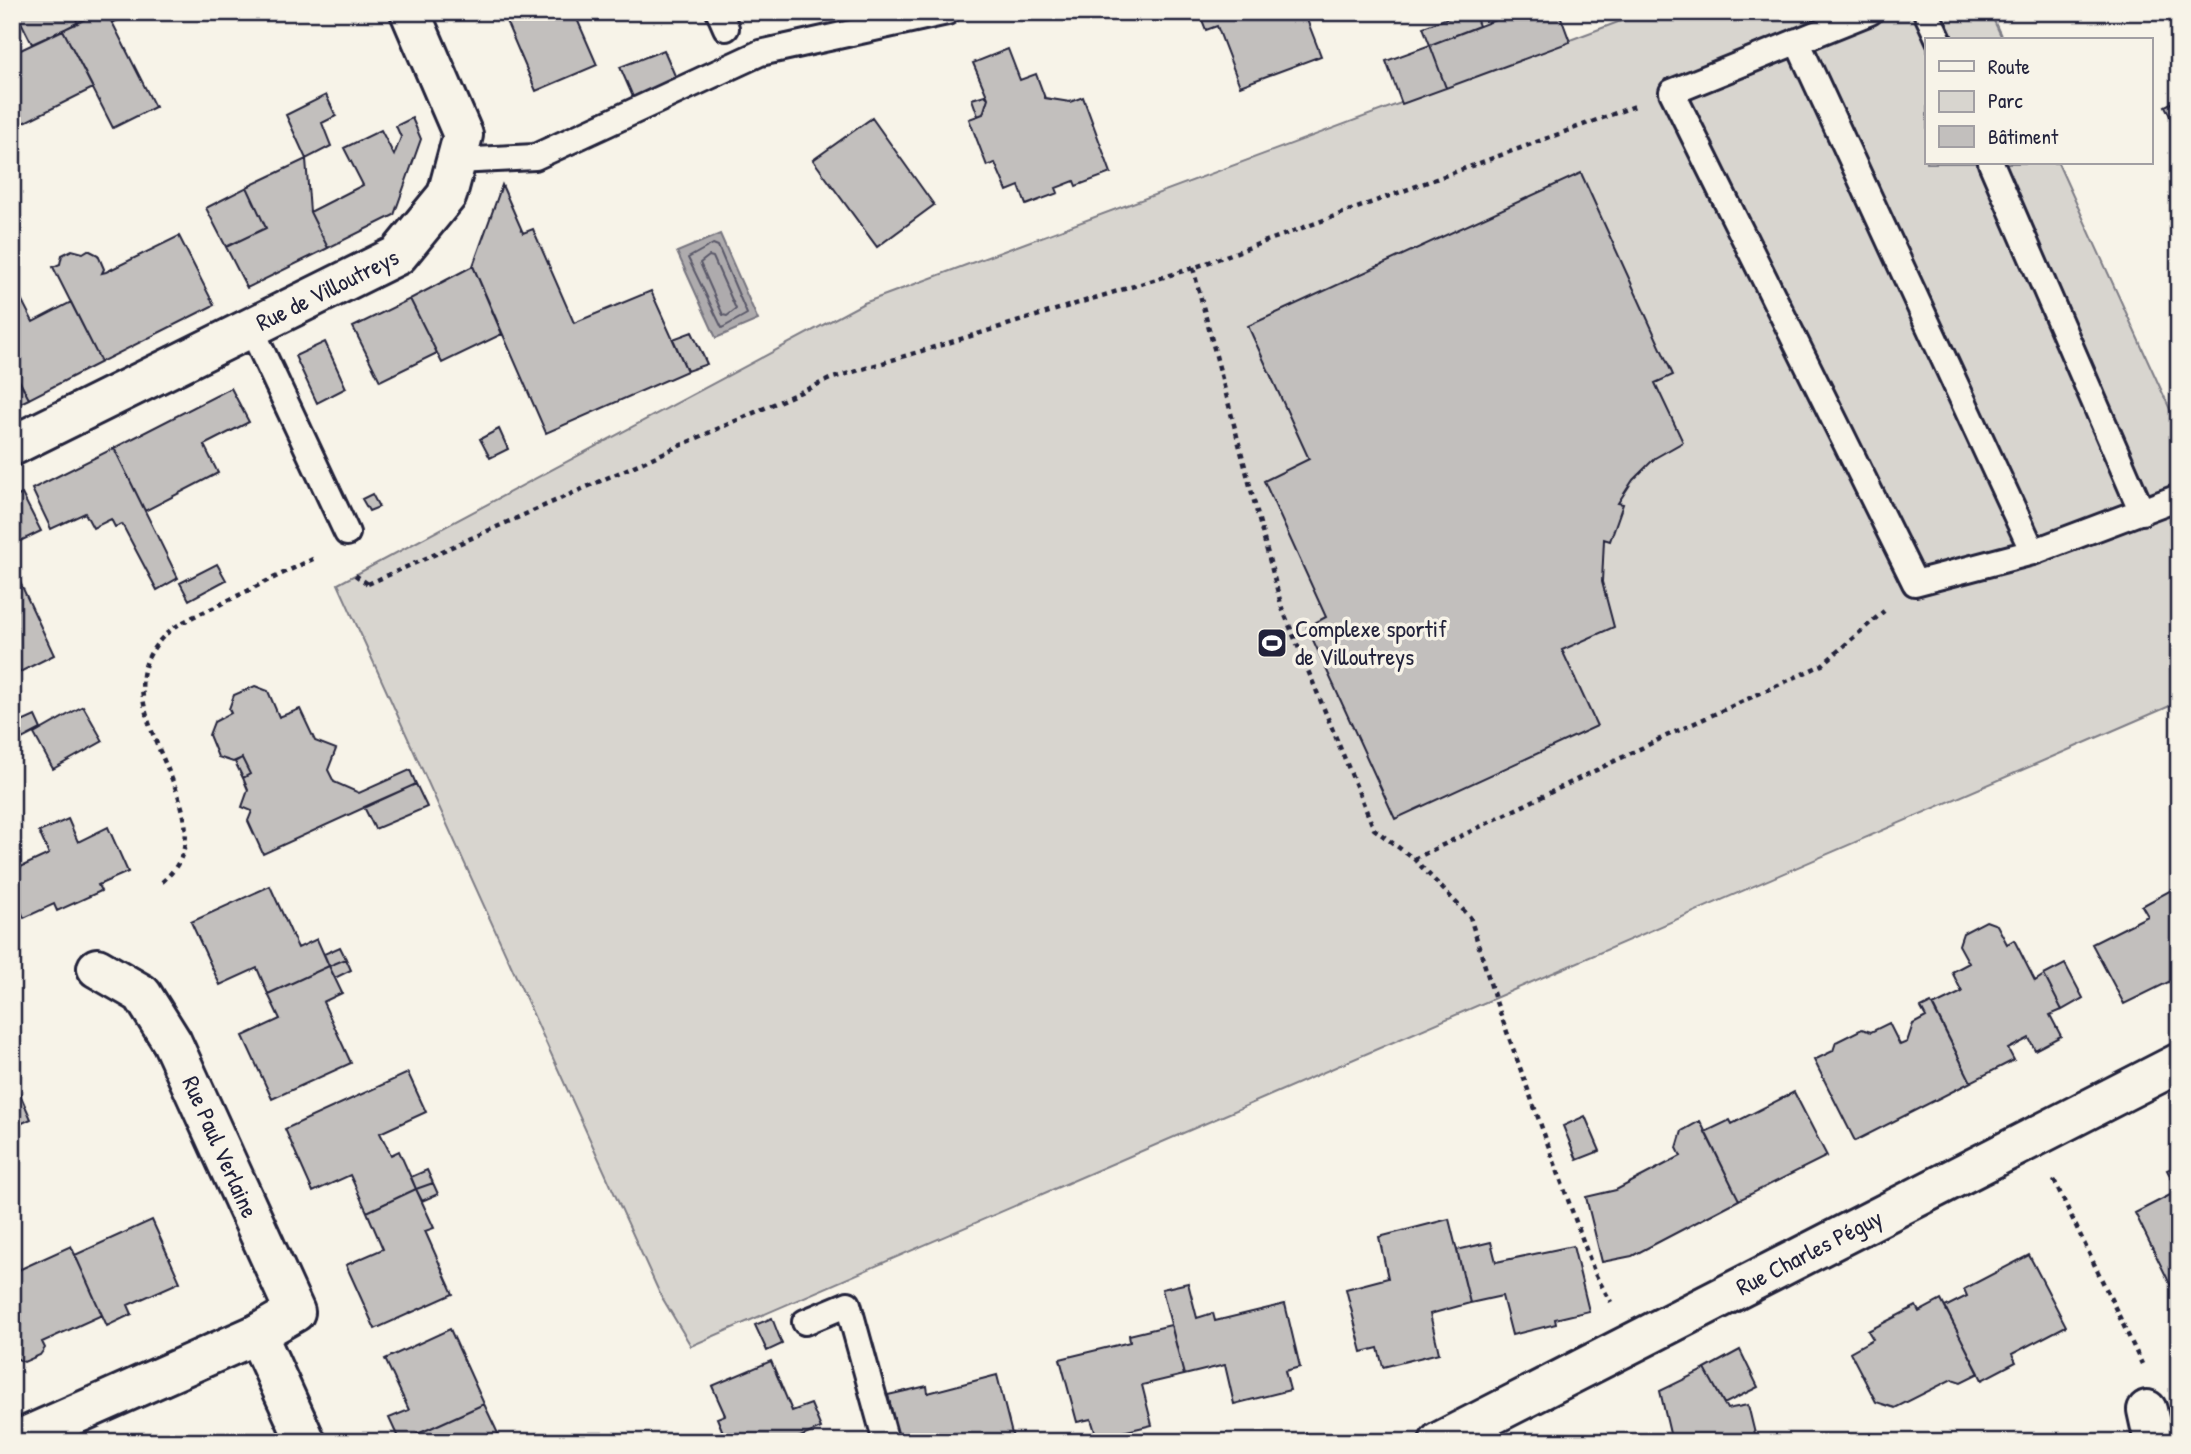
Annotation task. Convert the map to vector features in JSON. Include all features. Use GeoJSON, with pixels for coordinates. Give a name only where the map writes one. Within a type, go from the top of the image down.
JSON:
{"type":"FeatureCollection","features":[{"type":"Feature","properties":{"kind":"street","name":"Rue de Villoutreys"},"geometry":{"type":"LineString","coordinates":[[12,446],[398,255],[447,195],[463,135],[410,12]]}},
{"type":"Feature","properties":{"kind":"street","name":"Rue Paul Verlaine"},"geometry":{"type":"LineString","coordinates":[[13,1442],[257,1334],[295,1312],[173,1042],[142,994],[97,968]]}},
{"type":"Feature","properties":{"kind":"street","name":"Rue Charles Péguy"},"geometry":{"type":"LineString","coordinates":[[1440,1442],[2179,1063]]}},
{"type":"Feature","properties":{"kind":"street"},"geometry":{"type":"LineString","coordinates":[[257,1334],[306,1442]]}},
{"type":"Feature","properties":{"kind":"lane"},"geometry":{"type":"LineString","coordinates":[[456,162],[535,157],[760,53],[947,12]]}},
{"type":"Feature","properties":{"kind":"lane"},"geometry":{"type":"LineString","coordinates":[[1870,12],[1672,92],[1915,583],[2033,552],[2179,497]]}},
{"type":"Feature","properties":{"kind":"lane"},"geometry":{"type":"LineString","coordinates":[[1926,12],[1937,38]]}},
{"type":"Feature","properties":{"kind":"lane"},"geometry":{"type":"LineString","coordinates":[[1797,41],[2033,552]]}},
{"type":"Feature","properties":{"kind":"lane"},"geometry":{"type":"LineString","coordinates":[[1992,164],[2142,512]]}},
{"type":"Feature","properties":{"kind":"lane"},"geometry":{"type":"LineString","coordinates":[[251,328],[348,533]]}},
{"type":"Feature","properties":{"kind":"lane"},"geometry":{"type":"LineString","coordinates":[[804,1322],[848,1304],[886,1442]]}},
{"type":"Feature","properties":{"kind":"path"},"geometry":{"type":"LineString","coordinates":[[346,569],[368,584],[830,379],[1193,268],[1672,92]]}},
{"type":"Feature","properties":{"kind":"path"},"geometry":{"type":"LineString","coordinates":[[1193,268],[1282,608],[1374,829],[1414,859],[1470,917],[1495,999],[1590,1261],[1613,1306]]}},
{"type":"Feature","properties":{"kind":"path"},"geometry":{"type":"LineString","coordinates":[[162,882],[177,863],[184,843],[186,823],[182,803],[144,712],[141,689],[145,667],[152,651],[176,626],[324,553]]}},
{"type":"Feature","properties":{"kind":"path"},"geometry":{"type":"LineString","coordinates":[[1414,859],[1662,738],[1822,665],[1915,583]]}},
{"type":"Feature","properties":{"kind":"path"},"geometry":{"type":"LineString","coordinates":[[2053,1179],[2145,1371]]}},
{"type":"Feature","properties":{"kind":"green space","name":"Complexe sportif de Villoutreys"},"geometry":{"type":"Polygon","coordinates":[[[1645,12],[1990,12],[2002,38],[1925,38],[1925,164],[2058,164],[2174,418],[2179,417],[2179,702],[691,1346],[660,1294],[338,584],[864,303],[1645,12]]]}},
{"type":"Feature","properties":{"kind":"water"},"geometry":{"type":"Polygon","coordinates":[[[720,234],[758,320],[716,338],[677,252],[720,234]]]}},
{"type":"Feature","properties":{"kind":"building"},"geometry":{"type":"Polygon","coordinates":[[[72,12],[78,23],[32,44],[17,14],[72,12]]]}},
{"type":"Feature","properties":{"kind":"building"},"geometry":{"type":"Polygon","coordinates":[[[72,12],[98,12],[78,23],[72,12]]]}},
{"type":"Feature","properties":{"kind":"building"},"geometry":{"type":"Polygon","coordinates":[[[98,12],[107,12],[155,107],[113,128],[63,30],[98,12]]]}},
{"type":"Feature","properties":{"kind":"building"},"geometry":{"type":"Polygon","coordinates":[[[117,12],[136,12],[112,23],[109,16],[117,12]]]}},
{"type":"Feature","properties":{"kind":"building"},"geometry":{"type":"Polygon","coordinates":[[[528,12],[574,12],[597,65],[536,91],[506,21],[528,12]]]}},
{"type":"Feature","properties":{"kind":"building"},"geometry":{"type":"Polygon","coordinates":[[[1199,12],[1304,12],[1321,56],[1240,86],[1217,26],[1206,30],[1199,12]]]}},
{"type":"Feature","properties":{"kind":"building"},"geometry":{"type":"Polygon","coordinates":[[[1464,12],[1474,12],[1479,26],[1430,45],[1423,27],[1464,12]]]}},
{"type":"Feature","properties":{"kind":"building"},"geometry":{"type":"Polygon","coordinates":[[[1516,12],[1559,12],[1570,42],[1446,88],[1430,45],[1516,12]]]}},
{"type":"Feature","properties":{"kind":"building"},"geometry":{"type":"Polygon","coordinates":[[[63,30],[93,88],[21,124],[12,108],[12,54],[63,30]]]}},
{"type":"Feature","properties":{"kind":"building"},"geometry":{"type":"Polygon","coordinates":[[[1430,45],[1446,88],[1402,104],[1386,61],[1430,45]]]}},
{"type":"Feature","properties":{"kind":"building"},"geometry":{"type":"Polygon","coordinates":[[[1008,49],[1020,80],[1036,74],[1045,98],[1070,102],[1083,97],[1111,173],[1076,186],[1074,181],[1056,188],[1058,193],[1026,205],[1019,186],[1007,191],[995,163],[987,166],[969,119],[983,114],[988,98],[973,63],[1008,49]]]}},
{"type":"Feature","properties":{"kind":"building"},"geometry":{"type":"Polygon","coordinates":[[[664,50],[676,78],[633,97],[620,67],[664,50]]]}},
{"type":"Feature","properties":{"kind":"building"},"geometry":{"type":"Polygon","coordinates":[[[326,95],[336,116],[322,123],[331,146],[306,159],[286,115],[326,95]]]}},
{"type":"Feature","properties":{"kind":"building"},"geometry":{"type":"Polygon","coordinates":[[[985,95],[988,98],[983,114],[978,116],[972,99],[985,95]]]}},
{"type":"Feature","properties":{"kind":"building"},"geometry":{"type":"Polygon","coordinates":[[[2179,99],[2179,134],[2165,106],[2179,99]]]}},
{"type":"Feature","properties":{"kind":"building"},"geometry":{"type":"Polygon","coordinates":[[[412,118],[421,139],[394,215],[328,248],[310,212],[363,185],[344,148],[381,130],[394,155],[401,137],[396,126],[412,118]]]}},
{"type":"Feature","properties":{"kind":"building"},"geometry":{"type":"Polygon","coordinates":[[[872,118],[934,205],[877,247],[813,160],[872,118]]]}},
{"type":"Feature","properties":{"kind":"building"},"geometry":{"type":"Polygon","coordinates":[[[306,159],[310,212],[328,248],[247,288],[226,247],[266,228],[247,187],[306,159]]]}},
{"type":"Feature","properties":{"kind":"building"},"geometry":{"type":"Polygon","coordinates":[[[1581,173],[1673,375],[1655,383],[1683,442],[1655,458],[1633,480],[1618,503],[1623,504],[1610,541],[1604,539],[1602,582],[1614,627],[1562,650],[1597,726],[1395,819],[1307,627],[1326,617],[1264,481],[1309,459],[1248,326],[1581,173]]]}},
{"type":"Feature","properties":{"kind":"building"},"geometry":{"type":"Polygon","coordinates":[[[502,185],[523,233],[533,229],[574,323],[651,291],[687,371],[546,433],[473,266],[502,185]]]}},
{"type":"Feature","properties":{"kind":"building"},"geometry":{"type":"Polygon","coordinates":[[[247,187],[266,228],[226,247],[206,208],[247,187]]]}},
{"type":"Feature","properties":{"kind":"building"},"geometry":{"type":"Polygon","coordinates":[[[179,236],[214,305],[101,362],[53,267],[60,264],[62,255],[72,250],[83,253],[88,250],[98,255],[104,269],[102,273],[179,236]]]}},
{"type":"Feature","properties":{"kind":"building"},"geometry":{"type":"Polygon","coordinates":[[[473,266],[502,334],[442,363],[410,299],[473,266]]]}},
{"type":"Feature","properties":{"kind":"building"},"geometry":{"type":"Polygon","coordinates":[[[15,287],[33,322],[71,302],[101,362],[29,399],[12,367],[15,287]]]}},
{"type":"Feature","properties":{"kind":"building"},"geometry":{"type":"Polygon","coordinates":[[[410,299],[437,353],[380,381],[353,327],[410,299]]]}},
{"type":"Feature","properties":{"kind":"building"},"geometry":{"type":"Polygon","coordinates":[[[692,332],[707,364],[687,371],[673,339],[692,332]]]}},
{"type":"Feature","properties":{"kind":"building"},"geometry":{"type":"Polygon","coordinates":[[[325,342],[346,388],[317,403],[295,356],[325,342]]]}},
{"type":"Feature","properties":{"kind":"building"},"geometry":{"type":"Polygon","coordinates":[[[12,367],[29,399],[12,407],[12,367]]]}},
{"type":"Feature","properties":{"kind":"building"},"geometry":{"type":"Polygon","coordinates":[[[231,388],[249,422],[204,445],[218,473],[145,511],[114,448],[231,388]]]}},
{"type":"Feature","properties":{"kind":"building"},"geometry":{"type":"Polygon","coordinates":[[[499,429],[508,449],[490,458],[480,439],[499,429]]]}},
{"type":"Feature","properties":{"kind":"building"},"geometry":{"type":"Polygon","coordinates":[[[114,448],[178,578],[157,590],[122,524],[115,527],[111,519],[93,528],[85,513],[51,529],[32,489],[114,448]]]}},
{"type":"Feature","properties":{"kind":"building"},"geometry":{"type":"Polygon","coordinates":[[[22,494],[41,531],[12,545],[12,499],[22,494]]]}},
{"type":"Feature","properties":{"kind":"building"},"geometry":{"type":"Polygon","coordinates":[[[372,494],[379,507],[369,511],[362,499],[372,494]]]}},
{"type":"Feature","properties":{"kind":"building"},"geometry":{"type":"Polygon","coordinates":[[[217,564],[226,580],[189,600],[180,583],[217,564]]]}},
{"type":"Feature","properties":{"kind":"building"},"geometry":{"type":"Polygon","coordinates":[[[12,565],[54,655],[14,675],[12,671],[12,565]]]}},
{"type":"Feature","properties":{"kind":"building"},"geometry":{"type":"Polygon","coordinates":[[[255,686],[268,691],[279,717],[300,709],[315,741],[336,749],[328,770],[334,782],[359,793],[410,770],[416,784],[263,854],[248,821],[252,811],[242,807],[248,790],[243,778],[250,774],[242,758],[233,762],[218,757],[209,735],[214,722],[231,713],[229,709],[234,695],[255,686]]]}},
{"type":"Feature","properties":{"kind":"building"},"geometry":{"type":"Polygon","coordinates":[[[83,706],[103,741],[53,769],[34,734],[83,706]]]}},
{"type":"Feature","properties":{"kind":"building"},"geometry":{"type":"Polygon","coordinates":[[[35,716],[41,729],[22,739],[15,725],[35,716]]]}},
{"type":"Feature","properties":{"kind":"building"},"geometry":{"type":"Polygon","coordinates":[[[242,758],[250,774],[243,778],[235,762],[242,758]]]}},
{"type":"Feature","properties":{"kind":"building"},"geometry":{"type":"Polygon","coordinates":[[[416,784],[427,807],[375,829],[364,807],[416,784]]]}},
{"type":"Feature","properties":{"kind":"building"},"geometry":{"type":"Polygon","coordinates":[[[68,819],[78,842],[108,827],[128,872],[98,885],[101,891],[57,911],[54,904],[24,918],[12,891],[12,871],[49,854],[39,832],[68,819]]]}},
{"type":"Feature","properties":{"kind":"building"},"geometry":{"type":"Polygon","coordinates":[[[270,886],[298,948],[317,939],[329,966],[268,994],[257,968],[220,985],[191,922],[270,886]]]}},
{"type":"Feature","properties":{"kind":"building"},"geometry":{"type":"Polygon","coordinates":[[[2173,889],[2179,900],[2179,977],[2124,1004],[2092,944],[2148,916],[2142,906],[2173,889]]]}},
{"type":"Feature","properties":{"kind":"building"},"geometry":{"type":"Polygon","coordinates":[[[1986,921],[1997,925],[2007,944],[2014,940],[2035,981],[2044,975],[2062,1010],[2050,1015],[2061,1036],[2035,1050],[2029,1038],[2008,1049],[2014,1060],[1971,1082],[1933,1006],[1962,992],[1952,972],[1969,963],[1959,945],[1963,933],[1986,921]]]}},
{"type":"Feature","properties":{"kind":"building"},"geometry":{"type":"Polygon","coordinates":[[[340,947],[346,959],[329,966],[324,954],[340,947]]]}},
{"type":"Feature","properties":{"kind":"building"},"geometry":{"type":"Polygon","coordinates":[[[346,959],[351,970],[335,978],[329,966],[346,959]]]}},
{"type":"Feature","properties":{"kind":"building"},"geometry":{"type":"Polygon","coordinates":[[[2065,964],[2083,998],[2062,1010],[2044,975],[2065,964]]]}},
{"type":"Feature","properties":{"kind":"building"},"geometry":{"type":"Polygon","coordinates":[[[329,966],[342,993],[323,1002],[351,1063],[272,1099],[243,1036],[280,1019],[268,994],[329,966]]]}},
{"type":"Feature","properties":{"kind":"building"},"geometry":{"type":"Polygon","coordinates":[[[1931,1003],[1971,1082],[1855,1141],[1814,1060],[1833,1051],[1836,1042],[1862,1029],[1871,1032],[1889,1023],[1900,1045],[1907,1042],[1913,1024],[1926,1017],[1921,1008],[1931,1003]]]}},
{"type":"Feature","properties":{"kind":"building"},"geometry":{"type":"Polygon","coordinates":[[[408,1073],[426,1112],[380,1133],[391,1155],[399,1151],[416,1189],[367,1212],[350,1175],[313,1192],[285,1129],[408,1073]]]}},
{"type":"Feature","properties":{"kind":"building"},"geometry":{"type":"Polygon","coordinates":[[[15,1083],[31,1119],[12,1128],[12,1084],[15,1083]]]}},
{"type":"Feature","properties":{"kind":"building"},"geometry":{"type":"Polygon","coordinates":[[[1794,1092],[1827,1156],[1739,1200],[1705,1132],[1730,1120],[1732,1124],[1794,1092]]]}},
{"type":"Feature","properties":{"kind":"building"},"geometry":{"type":"Polygon","coordinates":[[[1585,1116],[1600,1151],[1577,1160],[1563,1126],[1585,1116]]]}},
{"type":"Feature","properties":{"kind":"building"},"geometry":{"type":"Polygon","coordinates":[[[1700,1121],[1739,1200],[1632,1256],[1602,1262],[1586,1197],[1616,1190],[1681,1156],[1677,1148],[1682,1131],[1700,1121]]]}},
{"type":"Feature","properties":{"kind":"building"},"geometry":{"type":"Polygon","coordinates":[[[2179,1165],[2179,1282],[2171,1286],[2135,1213],[2178,1191],[2167,1170],[2179,1165]]]}},
{"type":"Feature","properties":{"kind":"building"},"geometry":{"type":"Polygon","coordinates":[[[427,1170],[433,1183],[416,1189],[411,1177],[427,1170]]]}},
{"type":"Feature","properties":{"kind":"building"},"geometry":{"type":"Polygon","coordinates":[[[433,1183],[438,1194],[422,1201],[416,1189],[433,1183]]]}},
{"type":"Feature","properties":{"kind":"building"},"geometry":{"type":"Polygon","coordinates":[[[416,1189],[434,1228],[425,1231],[453,1294],[375,1329],[346,1265],[383,1249],[367,1212],[416,1189]]]}},
{"type":"Feature","properties":{"kind":"building"},"geometry":{"type":"Polygon","coordinates":[[[1449,1219],[1470,1303],[1430,1314],[1439,1353],[1383,1367],[1378,1348],[1362,1352],[1346,1289],[1388,1278],[1379,1237],[1449,1219]]]}},
{"type":"Feature","properties":{"kind":"building"},"geometry":{"type":"Polygon","coordinates":[[[152,1220],[180,1282],[128,1305],[132,1314],[107,1326],[75,1255],[152,1220]]]}},
{"type":"Feature","properties":{"kind":"building"},"geometry":{"type":"Polygon","coordinates":[[[1491,1242],[1496,1262],[1573,1246],[1589,1311],[1555,1319],[1556,1324],[1512,1335],[1502,1296],[1470,1303],[1457,1250],[1491,1242]]]}},
{"type":"Feature","properties":{"kind":"building"},"geometry":{"type":"Polygon","coordinates":[[[71,1246],[102,1315],[42,1342],[45,1348],[40,1355],[24,1362],[16,1358],[12,1360],[12,1273],[71,1246]]]}},
{"type":"Feature","properties":{"kind":"building"},"geometry":{"type":"Polygon","coordinates":[[[2029,1255],[2066,1326],[2012,1354],[2016,1362],[1982,1380],[1945,1307],[1967,1296],[1964,1289],[2029,1255]]]}},
{"type":"Feature","properties":{"kind":"building"},"geometry":{"type":"Polygon","coordinates":[[[1188,1283],[1197,1318],[1213,1313],[1215,1321],[1285,1304],[1300,1367],[1285,1371],[1290,1390],[1234,1404],[1225,1365],[1184,1375],[1162,1289],[1188,1283]]]}},
{"type":"Feature","properties":{"kind":"building"},"geometry":{"type":"Polygon","coordinates":[[[1941,1300],[1979,1373],[1961,1382],[1952,1379],[1895,1408],[1876,1402],[1850,1352],[1873,1339],[1868,1331],[1916,1306],[1919,1312],[1941,1300]]]}},
{"type":"Feature","properties":{"kind":"building"},"geometry":{"type":"Polygon","coordinates":[[[772,1318],[782,1344],[767,1351],[755,1325],[772,1318]]]}},
{"type":"Feature","properties":{"kind":"building"},"geometry":{"type":"Polygon","coordinates":[[[1171,1325],[1184,1375],[1142,1385],[1152,1425],[1097,1438],[1091,1419],[1077,1422],[1060,1359],[1130,1342],[1129,1335],[1171,1325]]]}},
{"type":"Feature","properties":{"kind":"building"},"geometry":{"type":"Polygon","coordinates":[[[450,1329],[484,1404],[400,1442],[389,1418],[409,1410],[385,1359],[450,1329]]]}},
{"type":"Feature","properties":{"kind":"building"},"geometry":{"type":"Polygon","coordinates":[[[1740,1350],[1758,1387],[1724,1404],[1705,1369],[1740,1350]]]}},
{"type":"Feature","properties":{"kind":"building"},"geometry":{"type":"Polygon","coordinates":[[[771,1361],[792,1411],[811,1404],[821,1428],[789,1442],[727,1442],[717,1418],[725,1415],[712,1386],[771,1361]]]}},
{"type":"Feature","properties":{"kind":"building"},"geometry":{"type":"Polygon","coordinates":[[[1705,1369],[1727,1409],[1748,1405],[1757,1442],[1672,1442],[1660,1391],[1705,1369]]]}},
{"type":"Feature","properties":{"kind":"building"},"geometry":{"type":"Polygon","coordinates":[[[997,1375],[1013,1438],[997,1442],[938,1442],[937,1436],[899,1442],[888,1395],[927,1386],[928,1393],[997,1375]]]}},
{"type":"Feature","properties":{"kind":"building"},"geometry":{"type":"Polygon","coordinates":[[[484,1404],[502,1442],[400,1442],[484,1404]]]}},
{"type":"Feature","properties":{"kind":"place","name":"Complexe sportif de Villoutreys"},"geometry":{"type":"Point","coordinates":[1272,643]}}]}
